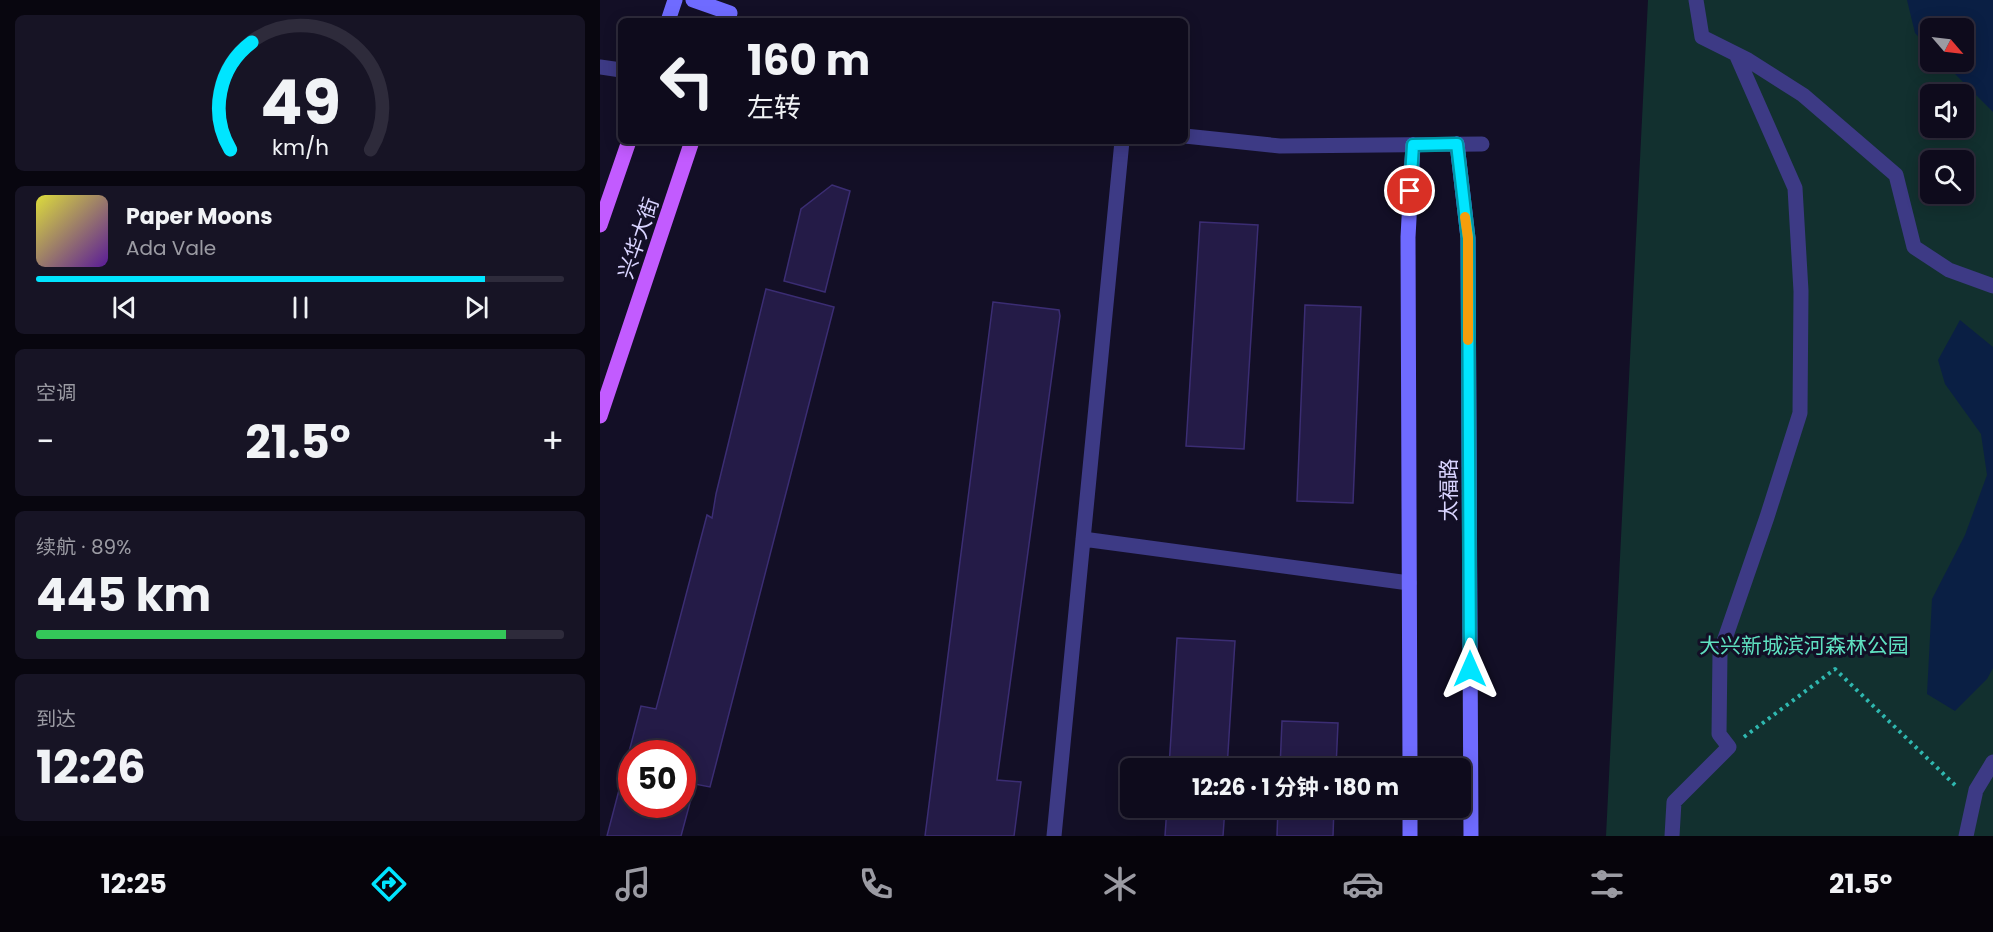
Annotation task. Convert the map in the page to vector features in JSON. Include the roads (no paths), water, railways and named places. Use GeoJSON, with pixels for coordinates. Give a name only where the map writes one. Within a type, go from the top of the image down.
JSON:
{"type":"FeatureCollection","features":[{"type":"Feature","properties":{"kind":"main road"},"geometry":{"type":"LineString","coordinates":[[669,18],[675,0]]}},
{"type":"Feature","properties":{"kind":"main road"},"geometry":{"type":"LineString","coordinates":[[693,0],[730,13],[729,18]]}},
{"type":"Feature","properties":{"kind":"main road","name":"兴华大街"},"geometry":{"type":"LineString","coordinates":[[600,225],[628,144]]}},
{"type":"Feature","properties":{"kind":"main road","name":"兴华大街"},"geometry":{"type":"LineString","coordinates":[[600,416],[691,144]]}},
{"type":"Feature","properties":{"kind":"main road","name":"太福路"},"geometry":{"type":"LineString","coordinates":[[1457,144],[1468,238],[1471,836]]}},
{"type":"Feature","properties":{"kind":"main road","name":"太福路"},"geometry":{"type":"LineString","coordinates":[[1410,758],[1408,237],[1413,145]]}},
{"type":"Feature","properties":{"kind":"main road"},"geometry":{"type":"LineString","coordinates":[[1410,818],[1410,836]]}},
{"type":"Feature","properties":{"kind":"street"},"geometry":{"type":"LineString","coordinates":[[1696,0],[1702,37],[1736,54],[1803,95],[1896,176],[1914,247],[1949,270],[1993,286]]}},
{"type":"Feature","properties":{"kind":"street"},"geometry":{"type":"LineString","coordinates":[[1672,836],[1674,802],[1729,747],[1719,734],[1720,653],[1800,413],[1801,291],[1795,188],[1736,54]]}},
{"type":"Feature","properties":{"kind":"street"},"geometry":{"type":"LineString","coordinates":[[600,67],[618,70]]}},
{"type":"Feature","properties":{"kind":"street"},"geometry":{"type":"LineString","coordinates":[[1188,136],[1280,146],[1482,144]]}},
{"type":"Feature","properties":{"kind":"street"},"geometry":{"type":"LineString","coordinates":[[1054,836],[1122,144]]}},
{"type":"Feature","properties":{"kind":"street"},"geometry":{"type":"LineString","coordinates":[[1083,539],[1409,583]]}},
{"type":"Feature","properties":{"kind":"street"},"geometry":{"type":"LineString","coordinates":[[1966,836],[1976,790],[1993,762]]}},
{"type":"Feature","properties":{"kind":"water"},"geometry":{"type":"Polygon","coordinates":[[[1907,0],[1993,0],[1993,112],[1974,93],[1974,84],[1965,84],[1953,72],[1974,72],[1974,18],[1920,18],[1920,38],[1915,33],[1907,0]]]}},
{"type":"Feature","properties":{"kind":"water"},"geometry":{"type":"Polygon","coordinates":[[[1960,320],[1993,347],[1993,668],[1987,679],[1955,711],[1927,694],[1932,599],[1965,535],[1987,475],[1981,434],[1945,384],[1938,360],[1960,320]]]}},
{"type":"Feature","properties":{"kind":"park label","name":"大兴新城滨河森林公园"},"geometry":{"type":"Point","coordinates":[1804,645]}}]}
